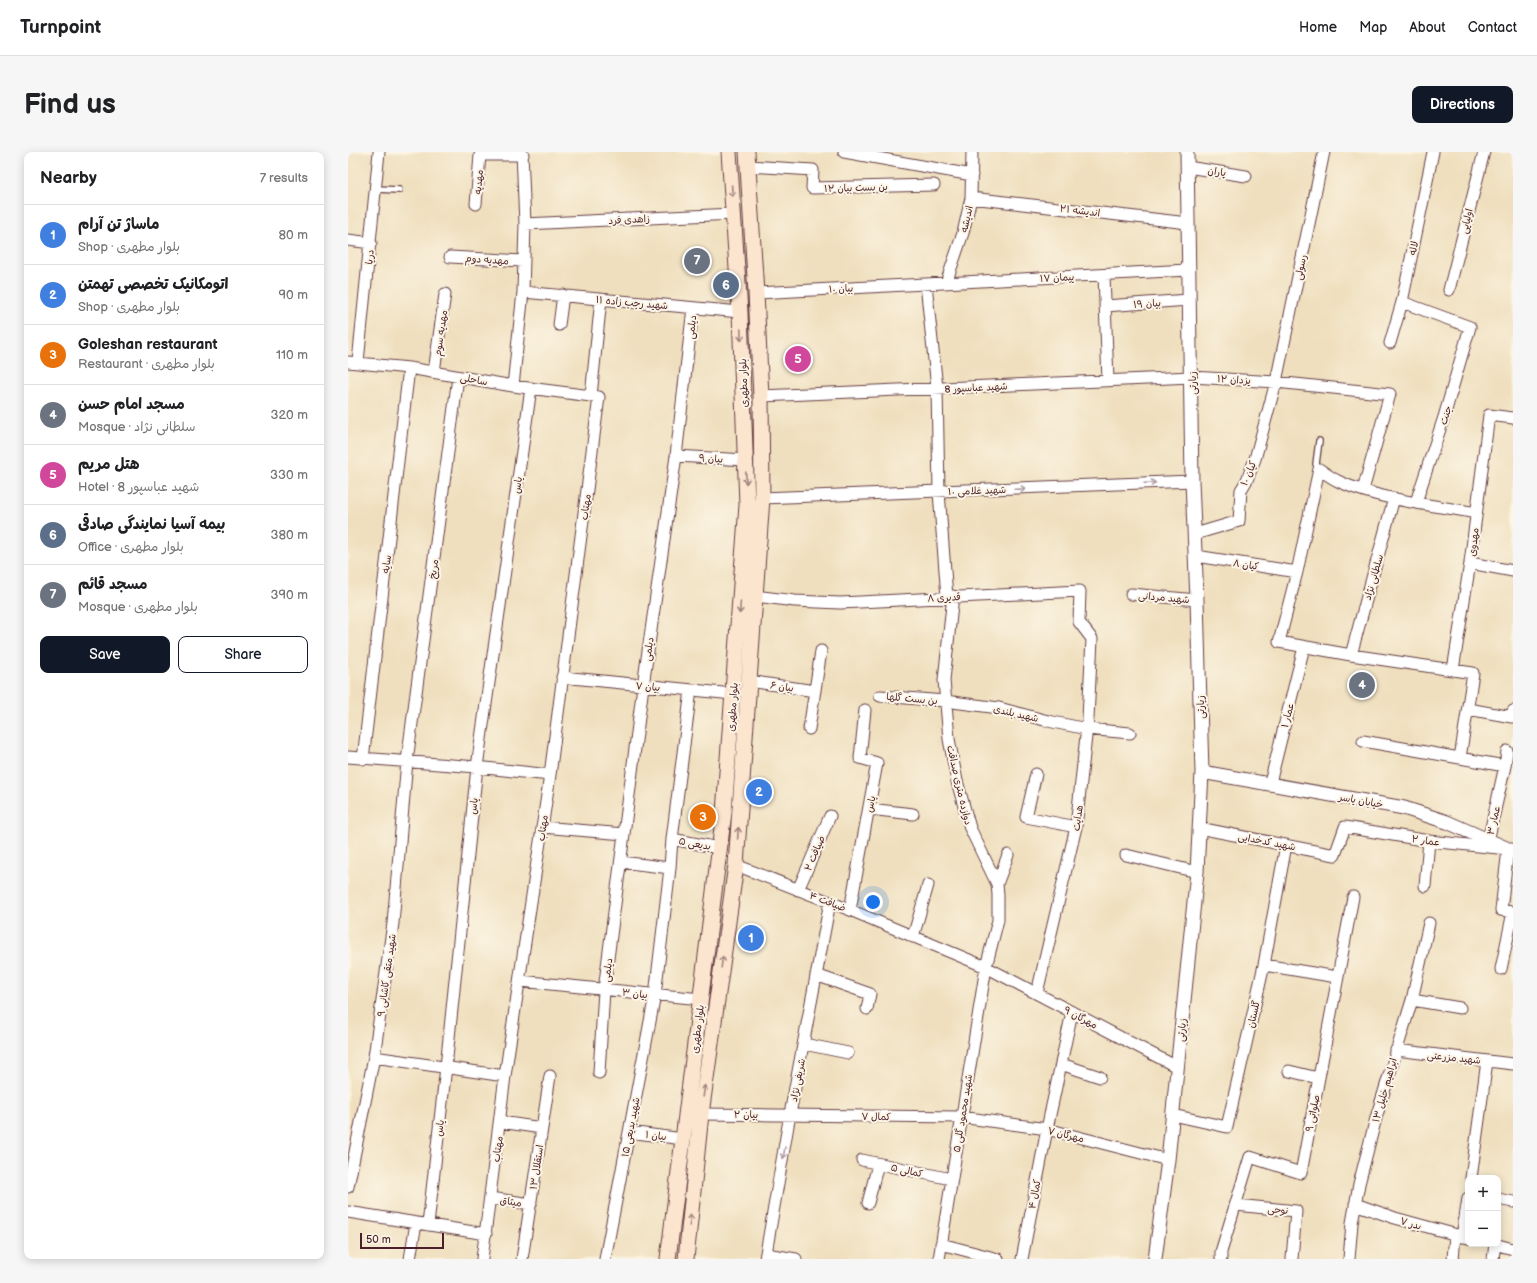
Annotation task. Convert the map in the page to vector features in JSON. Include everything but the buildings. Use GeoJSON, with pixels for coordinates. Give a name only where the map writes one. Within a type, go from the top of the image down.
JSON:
{"type":"FeatureCollection","features":[{"type":"Feature","properties":{"kind":"main road","name":"بلوار مطهری"},"geometry":{"type":"LineString","coordinates":[[668,1259],[726,791],[747,505],[740,312],[729,152]]}},
{"type":"Feature","properties":{"kind":"main road","name":"بلوار مطهری"},"geometry":{"type":"LineString","coordinates":[[686,1259],[701,1114],[736,865],[762,498],[761,396],[747,159]]}},
{"type":"Feature","properties":{"kind":"main road"},"geometry":{"type":"LineString","coordinates":[[726,791],[741,791]]}},
{"type":"Feature","properties":{"kind":"street","name":"دریا"},"geometry":{"type":"LineString","coordinates":[[353,362],[370,243],[379,152]]}},
{"type":"Feature","properties":{"kind":"street"},"geometry":{"type":"LineString","coordinates":[[844,152],[972,176]]}},
{"type":"Feature","properties":{"kind":"street","name":"اندیشه"},"geometry":{"type":"LineString","coordinates":[[946,283],[963,233],[971,198],[972,152]]}},
{"type":"Feature","properties":{"kind":"street","name":"زیارتی"},"geometry":{"type":"LineString","coordinates":[[1155,1259],[1173,1115],[1197,872],[1202,772],[1198,600],[1192,481],[1192,377],[1188,270],[1187,152]]}},
{"type":"Feature","properties":{"kind":"street","name":"رسولی"},"geometry":{"type":"LineString","coordinates":[[1276,382],[1324,152]]}},
{"type":"Feature","properties":{"kind":"street","name":"لاله"},"geometry":{"type":"LineString","coordinates":[[1390,342],[1402,302],[1433,152]]}},
{"type":"Feature","properties":{"kind":"street","name":"اولیایی"},"geometry":{"type":"LineString","coordinates":[[1449,290],[1484,152]]}},
{"type":"Feature","properties":{"kind":"street"},"geometry":{"type":"LineString","coordinates":[[513,386],[523,292],[525,224],[522,154]]}},
{"type":"Feature","properties":{"kind":"street","name":"مهدیه"},"geometry":{"type":"LineString","coordinates":[[476,204],[480,155],[522,154]]}},
{"type":"Feature","properties":{"kind":"street","name":"بن بست بیان ۱۲"},"geometry":{"type":"LineString","coordinates":[[747,159],[813,170],[812,188],[934,185]]}},
{"type":"Feature","properties":{"kind":"street","name":"یاران"},"geometry":{"type":"LineString","coordinates":[[1187,167],[1246,176]]}},
{"type":"Feature","properties":{"kind":"street","name":"اندیشه ۲۱"},"geometry":{"type":"LineString","coordinates":[[971,198],[1188,223]]}},
{"type":"Feature","properties":{"kind":"street","name":"زاهدی فرد"},"geometry":{"type":"LineString","coordinates":[[525,224],[733,214]]}},
{"type":"Feature","properties":{"kind":"street"},"geometry":{"type":"LineString","coordinates":[[348,240],[370,243]]}},
{"type":"Feature","properties":{"kind":"street","name":"مهدیه دوم"},"geometry":{"type":"LineString","coordinates":[[450,257],[523,261]]}},
{"type":"Feature","properties":{"kind":"street","name":"پیمان ۱۷"},"geometry":{"type":"LineString","coordinates":[[926,284],[1188,270]]}},
{"type":"Feature","properties":{"kind":"street"},"geometry":{"type":"LineString","coordinates":[[1104,275],[1108,381]]}},
{"type":"Feature","properties":{"kind":"street","name":"بیان ۱۰"},"geometry":{"type":"LineString","coordinates":[[756,292],[926,284]]}},
{"type":"Feature","properties":{"kind":"street","name":"دوازده متری صداقت"},"geometry":{"type":"LineString","coordinates":[[926,284],[937,388],[939,492],[950,596],[944,680],[949,739],[957,781],[970,828],[997,884],[998,920],[986,967]]}},
{"type":"Feature","properties":{"kind":"street","name":"شهید رجب زاده ۱۱"},"geometry":{"type":"LineString","coordinates":[[523,292],[740,312]]}},
{"type":"Feature","properties":{"kind":"street","name":"مهدیه سوم"},"geometry":{"type":"LineString","coordinates":[[434,372],[445,294]]}},
{"type":"Feature","properties":{"kind":"street"},"geometry":{"type":"LineString","coordinates":[[559,325],[563,296]]}},
{"type":"Feature","properties":{"kind":"street","name":"مهتاب"},"geometry":{"type":"LineString","coordinates":[[482,1259],[506,1076],[550,775],[595,396],[601,299]]}},
{"type":"Feature","properties":{"kind":"street","name":"بیان ۱۹"},"geometry":{"type":"LineString","coordinates":[[1105,306],[1189,300]]}},
{"type":"Feature","properties":{"kind":"street","name":"جنت"},"geometry":{"type":"LineString","coordinates":[[1402,302],[1470,327],[1444,417],[1416,502]]}},
{"type":"Feature","properties":{"kind":"street","name":"دیلمی"},"geometry":{"type":"LineString","coordinates":[[599,1073],[604,990],[643,686],[676,456],[693,308]]}},
{"type":"Feature","properties":{"kind":"street","name":"ساحلی"},"geometry":{"type":"LineString","coordinates":[[353,362],[409,368],[513,386],[595,396]]}},
{"type":"Feature","properties":{"kind":"street","name":"سایه"},"geometry":{"type":"LineString","coordinates":[[363,759],[409,368]]}},
{"type":"Feature","properties":{"kind":"street","name":"مریخ"},"geometry":{"type":"LineString","coordinates":[[407,761],[458,377]]}},
{"type":"Feature","properties":{"kind":"street","name":"یزدان ۱۲"},"geometry":{"type":"LineString","coordinates":[[1192,377],[1276,382],[1390,394],[1363,490]]}},
{"type":"Feature","properties":{"kind":"street","name":"شهید عباسپور 8"},"geometry":{"type":"LineString","coordinates":[[761,396],[1192,377]]}},
{"type":"Feature","properties":{"kind":"street","name":"کیان ۱۰"},"geometry":{"type":"LineString","coordinates":[[1195,534],[1239,522],[1241,490],[1248,480],[1255,459],[1276,382]]}},
{"type":"Feature","properties":{"kind":"street","name":"یاس"},"geometry":{"type":"LineString","coordinates":[[428,1225],[477,767],[531,388]]}},
{"type":"Feature","properties":{"kind":"street","name":"مهدوی"},"geometry":{"type":"LineString","coordinates":[[1452,670],[1470,563],[1489,414],[1513,418]]}},
{"type":"Feature","properties":{"kind":"street","name":"بیان ۹"},"geometry":{"type":"LineString","coordinates":[[676,456],[746,460]]}},
{"type":"Feature","properties":{"kind":"street"},"geometry":{"type":"LineString","coordinates":[[1460,758],[1473,673],[1351,656],[1279,642],[1297,572],[1319,469],[1340,482],[1363,490],[1394,498],[1476,513]]}},
{"type":"Feature","properties":{"kind":"street","name":"شهید غلامی ۱۰"},"geometry":{"type":"LineString","coordinates":[[762,498],[1192,481]]}},
{"type":"Feature","properties":{"kind":"street","name":"سلطانی نژاد"},"geometry":{"type":"LineString","coordinates":[[1351,656],[1394,498]]}},
{"type":"Feature","properties":{"kind":"street","name":"کیان ۸"},"geometry":{"type":"LineString","coordinates":[[1196,556],[1297,572]]}},
{"type":"Feature","properties":{"kind":"street"},"geometry":{"type":"LineString","coordinates":[[1470,563],[1513,571]]}},
{"type":"Feature","properties":{"kind":"street","name":"قدیری ۸"},"geometry":{"type":"LineString","coordinates":[[755,596],[794,602],[840,603],[1080,590],[1078,622],[1092,639]]}},
{"type":"Feature","properties":{"kind":"street","name":"شهید مردانی"},"geometry":{"type":"LineString","coordinates":[[1131,594],[1198,600]]}},
{"type":"Feature","properties":{"kind":"street","name":"هدایت"},"geometry":{"type":"LineString","coordinates":[[1037,993],[1076,827],[1088,729],[1092,639]]}},
{"type":"Feature","properties":{"kind":"street","name":"عمار ۱"},"geometry":{"type":"LineString","coordinates":[[1270,783],[1304,647]]}},
{"type":"Feature","properties":{"kind":"street"},"geometry":{"type":"LineString","coordinates":[[809,729],[821,651]]}},
{"type":"Feature","properties":{"kind":"street","name":"بیان ۷"},"geometry":{"type":"LineString","coordinates":[[562,677],[733,694]]}},
{"type":"Feature","properties":{"kind":"street","name":"بیان ۶"},"geometry":{"type":"LineString","coordinates":[[749,681],[815,690]]}},
{"type":"Feature","properties":{"kind":"street","name":"شهید بدیعی ۱۵"},"geometry":{"type":"LineString","coordinates":[[605,1259],[655,995],[672,839],[691,690]]}},
{"type":"Feature","properties":{"kind":"street","name":"بن بست گلها"},"geometry":{"type":"LineString","coordinates":[[880,696],[945,701]]}},
{"type":"Feature","properties":{"kind":"street","name":"شهید بلندی"},"geometry":{"type":"LineString","coordinates":[[945,701],[999,708],[1048,721],[1088,729],[1130,733]]}},
{"type":"Feature","properties":{"kind":"street"},"geometry":{"type":"LineString","coordinates":[[1468,709],[1512,717],[1513,711]]}},
{"type":"Feature","properties":{"kind":"street","name":"یاس"},"geometry":{"type":"LineString","coordinates":[[850,910],[877,763],[860,758],[865,710]]}},
{"type":"Feature","properties":{"kind":"street"},"geometry":{"type":"LineString","coordinates":[[1363,741],[1505,766]]}},
{"type":"Feature","properties":{"kind":"street","name":"عمار ۳"},"geometry":{"type":"LineString","coordinates":[[1488,841],[1507,751]]}},
{"type":"Feature","properties":{"kind":"street"},"geometry":{"type":"LineString","coordinates":[[348,758],[407,761],[550,775]]}},
{"type":"Feature","properties":{"kind":"street","name":"شهید متقی کاشانی ۹"},"geometry":{"type":"LineString","coordinates":[[348,1187],[374,1057],[393,923],[407,761]]}},
{"type":"Feature","properties":{"kind":"street","name":"خیابان یاسر"},"geometry":{"type":"LineString","coordinates":[[1202,772],[1404,808],[1447,822],[1510,850]]}},
{"type":"Feature","properties":{"kind":"street"},"geometry":{"type":"LineString","coordinates":[[1036,774],[1026,818],[1076,827]]}},
{"type":"Feature","properties":{"kind":"street"},"geometry":{"type":"LineString","coordinates":[[869,809],[913,814]]}},
{"type":"Feature","properties":{"kind":"street","name":"ضیافت ۲"},"geometry":{"type":"LineString","coordinates":[[798,890],[830,816]]}},
{"type":"Feature","properties":{"kind":"street"},"geometry":{"type":"LineString","coordinates":[[542,827],[624,834]]}},
{"type":"Feature","properties":{"kind":"street","name":"عمار ۲"},"geometry":{"type":"LineString","coordinates":[[1335,855],[1345,827],[1429,841],[1510,850]]}},
{"type":"Feature","properties":{"kind":"street","name":"شهید کدخدایی"},"geometry":{"type":"LineString","coordinates":[[1199,828],[1335,855]]}},
{"type":"Feature","properties":{"kind":"street","name":"بدیعی ۵"},"geometry":{"type":"LineString","coordinates":[[672,839],[719,848]]}},
{"type":"Feature","properties":{"kind":"street"},"geometry":{"type":"LineString","coordinates":[[1425,886],[1429,841]]}},
{"type":"Feature","properties":{"kind":"street","name":"گلستان"},"geometry":{"type":"LineString","coordinates":[[1173,1115],[1227,1127],[1264,965],[1286,845]]}},
{"type":"Feature","properties":{"kind":"street"},"geometry":{"type":"LineString","coordinates":[[1501,969],[1513,912],[1501,910],[1510,850]]}},
{"type":"Feature","properties":{"kind":"street"},"geometry":{"type":"LineString","coordinates":[[997,884],[1008,855]]}},
{"type":"Feature","properties":{"kind":"street"},"geometry":{"type":"LineString","coordinates":[[1126,855],[1197,872]]}},
{"type":"Feature","properties":{"kind":"street"},"geometry":{"type":"LineString","coordinates":[[621,862],[670,868]]}},
{"type":"Feature","properties":{"kind":"street","name":"ضیافت ۴"},"geometry":{"type":"LineString","coordinates":[[736,865],[850,910],[986,967]]}},
{"type":"Feature","properties":{"kind":"street"},"geometry":{"type":"LineString","coordinates":[[914,937],[928,885]]}},
{"type":"Feature","properties":{"kind":"street","name":"صلواتی ۹"},"geometry":{"type":"LineString","coordinates":[[1221,1259],[1221,1252],[1250,1157],[1301,1173],[1353,897]]}},
{"type":"Feature","properties":{"kind":"street","name":"شریفی نژاد"},"geometry":{"type":"LineString","coordinates":[[766,1256],[790,1114],[830,902]]}},
{"type":"Feature","properties":{"kind":"street","name":"ابراهیم خلیل ۱۳"},"geometry":{"type":"LineString","coordinates":[[1350,1259],[1355,1204],[1376,1118],[1412,1000],[1429,922]]}},
{"type":"Feature","properties":{"kind":"street"},"geometry":{"type":"LineString","coordinates":[[1264,965],[1337,977]]}},
{"type":"Feature","properties":{"kind":"street","name":"مهرگان ۹"},"geometry":{"type":"LineString","coordinates":[[986,967],[1177,1067]]}},
{"type":"Feature","properties":{"kind":"street","name":"شهید محمود گلی ۵"},"geometry":{"type":"LineString","coordinates":[[939,1259],[986,967]]}},
{"type":"Feature","properties":{"kind":"street"},"geometry":{"type":"LineString","coordinates":[[816,975],[870,994],[867,1010]]}},
{"type":"Feature","properties":{"kind":"street","name":"بیان ۳"},"geometry":{"type":"LineString","coordinates":[[520,981],[701,999]]}},
{"type":"Feature","properties":{"kind":"street"},"geometry":{"type":"LineString","coordinates":[[1412,1000],[1460,1008]]}},
{"type":"Feature","properties":{"kind":"street","name":"کمال ۴"},"geometry":{"type":"LineString","coordinates":[[1022,1259],[1046,1129],[1072,1012]]}},
{"type":"Feature","properties":{"kind":"street"},"geometry":{"type":"LineString","coordinates":[[804,1044],[848,1053]]}},
{"type":"Feature","properties":{"kind":"street","name":"شهید مزرعتی"},"geometry":{"type":"LineString","coordinates":[[1396,1050],[1513,1064]]}},
{"type":"Feature","properties":{"kind":"street"},"geometry":{"type":"LineString","coordinates":[[374,1057],[506,1076]]}},
{"type":"Feature","properties":{"kind":"street"},"geometry":{"type":"LineString","coordinates":[[1471,1175],[1487,1061]]}},
{"type":"Feature","properties":{"kind":"street"},"geometry":{"type":"LineString","coordinates":[[1061,1064],[1100,1077]]}},
{"type":"Feature","properties":{"kind":"street"},"geometry":{"type":"LineString","coordinates":[[1289,1071],[1318,1078]]}},
{"type":"Feature","properties":{"kind":"street","name":"استقلال ۱۳"},"geometry":{"type":"LineString","coordinates":[[522,1259],[550,1076]]}},
{"type":"Feature","properties":{"kind":"street","name":"بیان ۲"},"geometry":{"type":"LineString","coordinates":[[701,1114],[790,1114]]}},
{"type":"Feature","properties":{"kind":"street","name":"کمال ۷"},"geometry":{"type":"LineString","coordinates":[[790,1114],[962,1117]]}},
{"type":"Feature","properties":{"kind":"street","name":"مهرگان ۷"},"geometry":{"type":"LineString","coordinates":[[962,1117],[1046,1129],[1168,1160]]}},
{"type":"Feature","properties":{"kind":"street"},"geometry":{"type":"LineString","coordinates":[[500,1122],[542,1128]]}},
{"type":"Feature","properties":{"kind":"street","name":"بیان ۱"},"geometry":{"type":"LineString","coordinates":[[629,1132],[683,1139]]}},
{"type":"Feature","properties":{"kind":"street","name":"کمالی ۵"},"geometry":{"type":"LineString","coordinates":[[862,1160],[951,1179]]}},
{"type":"Feature","properties":{"kind":"street"},"geometry":{"type":"LineString","coordinates":[[868,1203],[878,1164]]}},
{"type":"Feature","properties":{"kind":"street","name":"میثاق"},"geometry":{"type":"LineString","coordinates":[[490,1198],[531,1204]]}},
{"type":"Feature","properties":{"kind":"street"},"geometry":{"type":"LineString","coordinates":[[1501,1200],[1513,1202]]}},
{"type":"Feature","properties":{"kind":"street","name":"بدر ۷"},"geometry":{"type":"LineString","coordinates":[[1355,1204],[1395,1218],[1462,1237]]}},
{"type":"Feature","properties":{"kind":"street","name":"نوحی"},"geometry":{"type":"LineString","coordinates":[[1236,1205],[1296,1211],[1292,1259]]}},
{"type":"Feature","properties":{"kind":"street"},"geometry":{"type":"LineString","coordinates":[[1453,1259],[1462,1237],[1466,1211]]}},
{"type":"Feature","properties":{"kind":"street"},"geometry":{"type":"LineString","coordinates":[[348,1212],[486,1234]]}},
{"type":"Feature","properties":{"kind":"street"},"geometry":{"type":"LineString","coordinates":[[410,1259],[416,1223]]}},
{"type":"Feature","properties":{"kind":"street"},"geometry":{"type":"LineString","coordinates":[[941,1244],[998,1259]]}},
{"type":"Feature","properties":{"kind":"street"},"geometry":{"type":"LineString","coordinates":[[1501,1246],[1513,1249]]}},
{"type":"Feature","properties":{"kind":"street"},"geometry":{"type":"LineString","coordinates":[[1493,1259],[1495,1247]]}},
{"type":"Feature","properties":{"kind":"street"},"geometry":{"type":"LineString","coordinates":[[766,1256],[796,1259]]}},
{"type":"Feature","properties":{"kind":"lane"},"geometry":{"type":"LineString","coordinates":[[375,189],[399,190]]}},
{"type":"Feature","properties":{"kind":"lane"},"geometry":{"type":"LineString","coordinates":[[1319,440],[1316,464],[1319,469]]}},
{"type":"Feature","properties":{"kind":"place","name":"مسجد قائم"},"geometry":{"type":"Point","coordinates":[697,261]}},
{"type":"Feature","properties":{"kind":"place","name":"بیمه آسیا نمایندگی صادقی"},"geometry":{"type":"Point","coordinates":[726,285]}},
{"type":"Feature","properties":{"kind":"place","name":"هتل مریم"},"geometry":{"type":"Point","coordinates":[798,359]}},
{"type":"Feature","properties":{"kind":"place","name":"مسجد امام حسن"},"geometry":{"type":"Point","coordinates":[1362,685]}},
{"type":"Feature","properties":{"kind":"place","name":"اتومکانیک تخصصی تهمتن"},"geometry":{"type":"Point","coordinates":[759,792]}},
{"type":"Feature","properties":{"kind":"place","name":"Goleshan restaurant"},"geometry":{"type":"Point","coordinates":[703,817]}},
{"type":"Feature","properties":{"kind":"place","name":"ماساژ تن آرام"},"geometry":{"type":"Point","coordinates":[751,938]}}]}
